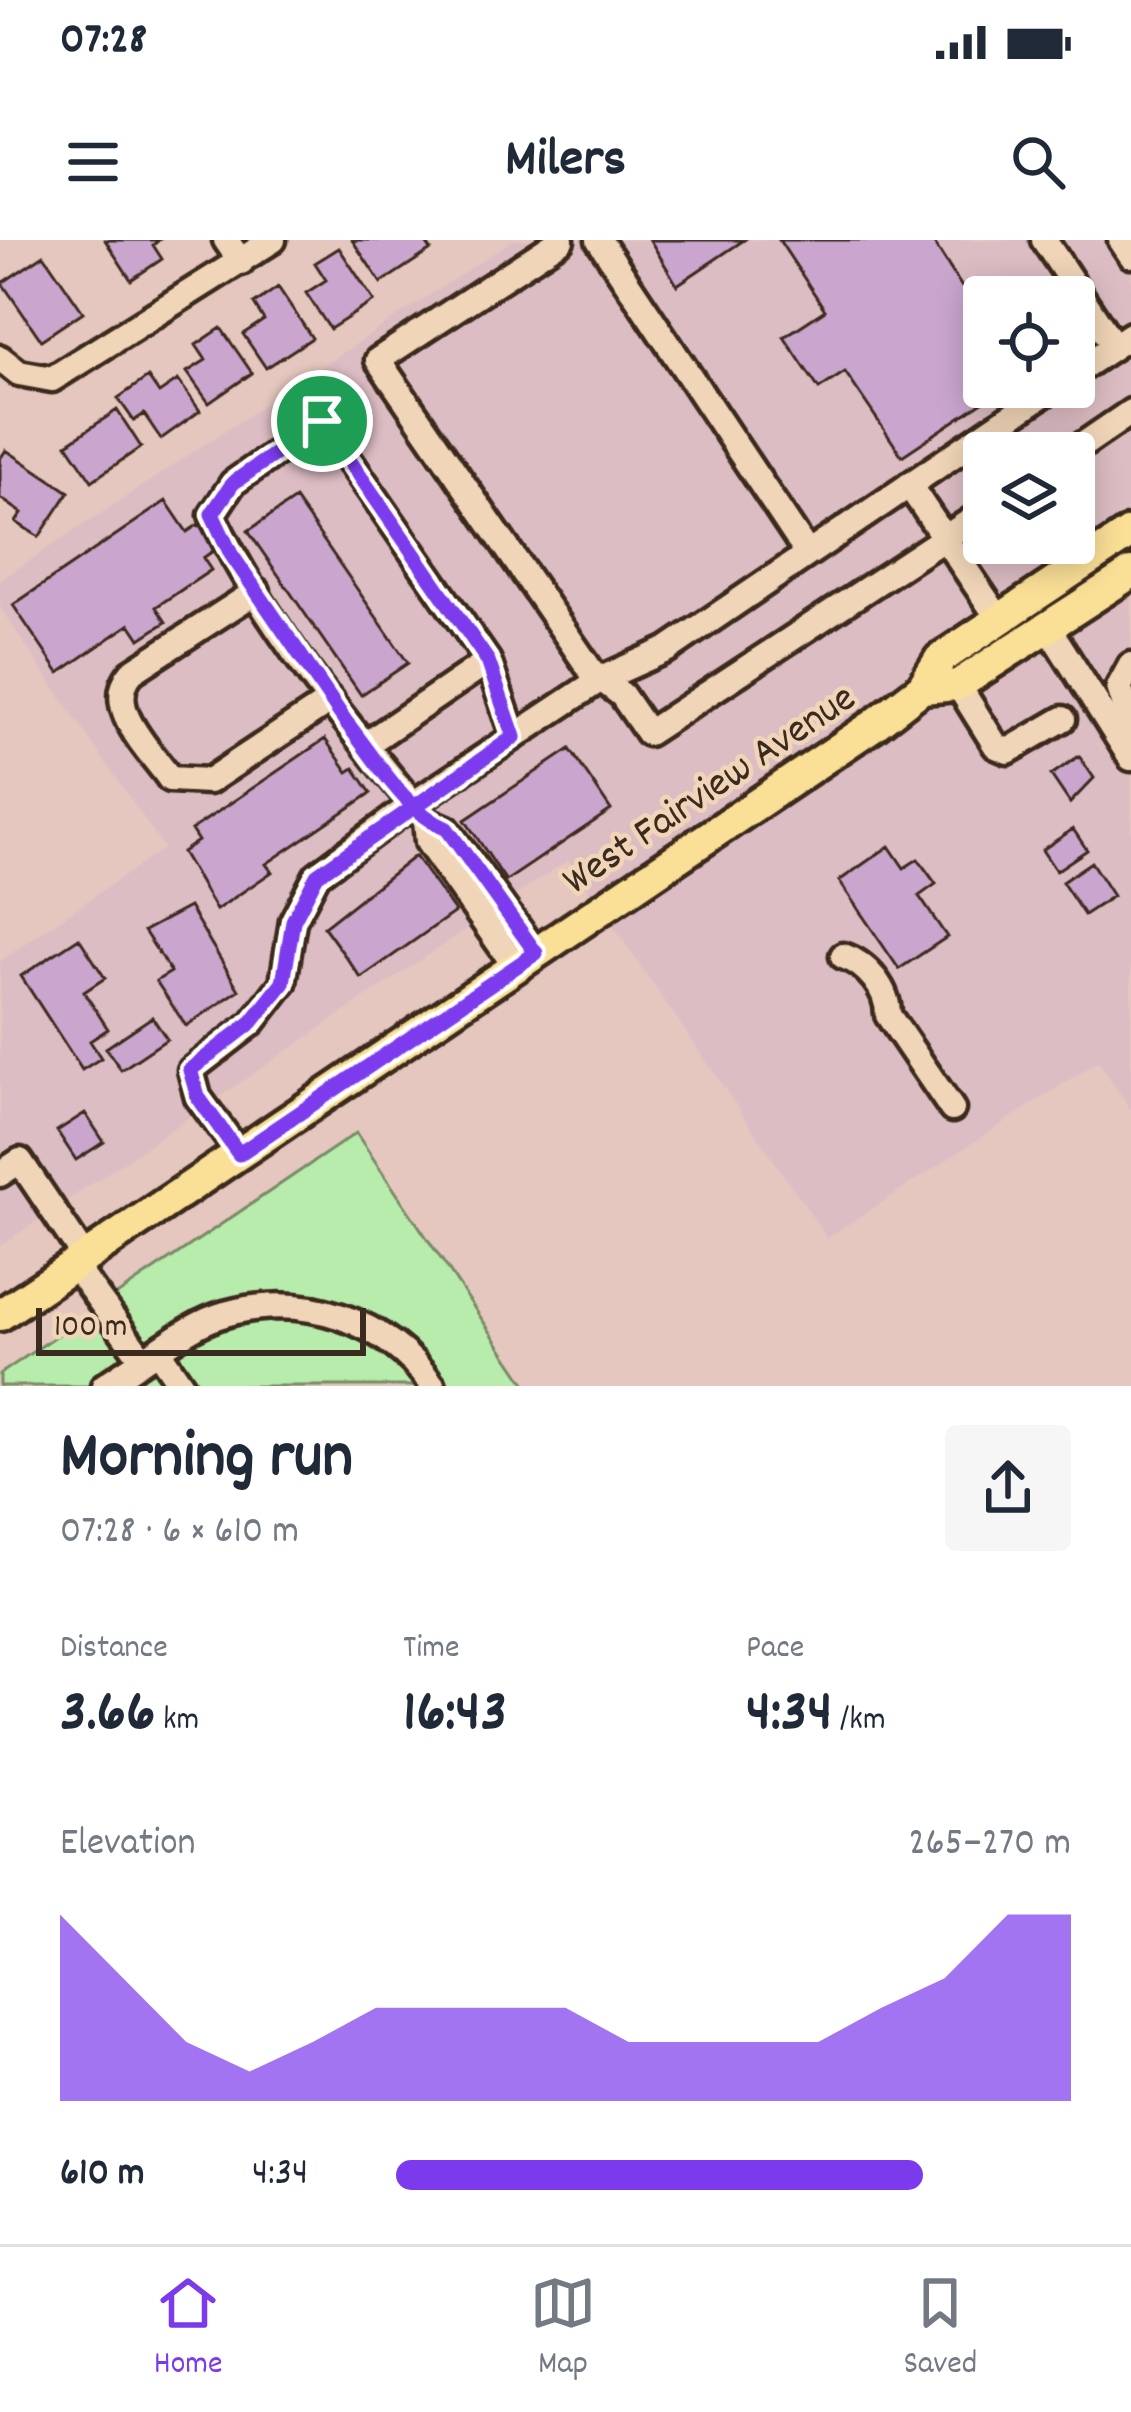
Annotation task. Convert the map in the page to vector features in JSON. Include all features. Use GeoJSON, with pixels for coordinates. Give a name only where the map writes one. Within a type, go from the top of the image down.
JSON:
{"type":"FeatureCollection","features":[{"type":"Feature","properties":{"kind":"main road","name":"West Fairview Avenue"},"geometry":{"type":"LineString","coordinates":[[0,1315],[922,688],[940,659],[1131,532]]}},
{"type":"Feature","properties":{"kind":"main road","name":"West Fairview Avenue"},"geometry":{"type":"LineString","coordinates":[[922,688],[958,685],[1131,573]]}},
{"type":"Feature","properties":{"kind":"street"},"geometry":{"type":"LineString","coordinates":[[226,240],[241,262]]}},
{"type":"Feature","properties":{"kind":"street"},"geometry":{"type":"LineString","coordinates":[[10,365],[52,379],[273,240]]}},
{"type":"Feature","properties":{"kind":"street"},"geometry":{"type":"LineString","coordinates":[[561,240],[378,360],[601,679],[622,695],[648,733],[963,526]]}},
{"type":"Feature","properties":{"kind":"street"},"geometry":{"type":"LineString","coordinates":[[598,240],[808,554]]}},
{"type":"Feature","properties":{"kind":"street"},"geometry":{"type":"LineString","coordinates":[[1044,240],[1122,340],[1095,359]]}},
{"type":"Feature","properties":{"kind":"street"},"geometry":{"type":"LineString","coordinates":[[1121,240],[1131,255]]}},
{"type":"Feature","properties":{"kind":"street"},"geometry":{"type":"LineString","coordinates":[[239,1154],[198,1097],[190,1070],[252,1022],[283,983],[293,921],[317,875],[419,812],[514,737],[601,679],[668,649],[1023,408]]}},
{"type":"Feature","properties":{"kind":"street"},"geometry":{"type":"LineString","coordinates":[[1095,436],[1131,412]]}},
{"type":"Feature","properties":{"kind":"street"},"geometry":{"type":"LineString","coordinates":[[514,737],[488,661],[322,421],[233,483],[212,514],[257,591],[365,745],[419,812],[447,829],[526,960]]}},
{"type":"Feature","properties":{"kind":"street"},"geometry":{"type":"LineString","coordinates":[[910,485],[999,619]]}},
{"type":"Feature","properties":{"kind":"street"},"geometry":{"type":"LineString","coordinates":[[257,591],[132,672],[122,684],[121,707],[170,779],[192,783],[209,781],[331,700]]}},
{"type":"Feature","properties":{"kind":"street"},"geometry":{"type":"LineString","coordinates":[[1048,627],[1131,758]]}},
{"type":"Feature","properties":{"kind":"street"},"geometry":{"type":"LineString","coordinates":[[365,745],[488,661]]}},
{"type":"Feature","properties":{"kind":"street"},"geometry":{"type":"LineString","coordinates":[[1131,665],[1119,687],[1131,724]]}},
{"type":"Feature","properties":{"kind":"street"},"geometry":{"type":"LineString","coordinates":[[958,685],[996,746],[1008,751],[1063,719]]}},
{"type":"Feature","properties":{"kind":"street"},"geometry":{"type":"LineString","coordinates":[[843,956],[860,962],[888,999],[888,1015],[952,1109]]}},
{"type":"Feature","properties":{"kind":"street"},"geometry":{"type":"LineString","coordinates":[[0,1174],[20,1161],[80,1261],[150,1356],[182,1386]]}},
{"type":"Feature","properties":{"kind":"street"},"geometry":{"type":"LineString","coordinates":[[108,1385],[222,1314],[279,1305],[334,1312],[387,1337],[433,1386]]}},
{"type":"Feature","properties":{"kind":"shaded area"},"geometry":{"type":"Polygon","coordinates":[[[513,240],[1131,240],[1131,1110],[1098,1061],[827,1238],[568,860],[0,1246],[0,961],[164,848],[0,608],[0,580],[513,240]]]}},
{"type":"Feature","properties":{"kind":"green space"},"geometry":{"type":"Polygon","coordinates":[[[356,1133],[527,1386],[0,1386],[0,1374],[356,1133]]]}},
{"type":"Feature","properties":{"kind":"building"},"geometry":{"type":"Polygon","coordinates":[[[105,240],[159,240],[153,245],[162,259],[131,280],[105,240]]]}},
{"type":"Feature","properties":{"kind":"building"},"geometry":{"type":"Polygon","coordinates":[[[352,240],[424,240],[431,250],[381,283],[352,240]]]}},
{"type":"Feature","properties":{"kind":"building"},"geometry":{"type":"Polygon","coordinates":[[[650,240],[744,240],[677,285],[650,240]]]}},
{"type":"Feature","properties":{"kind":"building"},"geometry":{"type":"Polygon","coordinates":[[[779,240],[932,240],[963,289],[963,408],[974,408],[902,456],[845,372],[819,389],[784,337],[825,310],[779,240]]]}},
{"type":"Feature","properties":{"kind":"building"},"geometry":{"type":"Polygon","coordinates":[[[339,248],[374,301],[330,329],[306,293],[326,280],[315,263],[339,248]]]}},
{"type":"Feature","properties":{"kind":"building"},"geometry":{"type":"Polygon","coordinates":[[[44,255],[83,312],[41,340],[2,283],[44,255]]]}},
{"type":"Feature","properties":{"kind":"building"},"geometry":{"type":"Polygon","coordinates":[[[278,287],[312,338],[266,368],[243,334],[264,320],[254,304],[278,287]]]}},
{"type":"Feature","properties":{"kind":"building"},"geometry":{"type":"Polygon","coordinates":[[[221,328],[252,373],[209,403],[187,372],[206,360],[196,345],[221,328]]]}},
{"type":"Feature","properties":{"kind":"building"},"geometry":{"type":"Polygon","coordinates":[[[148,377],[159,393],[178,380],[200,411],[161,439],[144,414],[134,421],[118,398],[148,377]]]}},
{"type":"Feature","properties":{"kind":"building"},"geometry":{"type":"Polygon","coordinates":[[[117,410],[141,447],[92,481],[67,444],[117,410]]]}},
{"type":"Feature","properties":{"kind":"building"},"geometry":{"type":"Polygon","coordinates":[[[6,450],[69,492],[39,537],[16,522],[22,513],[0,498],[0,459],[6,450]]]}},
{"type":"Feature","properties":{"kind":"building"},"geometry":{"type":"Polygon","coordinates":[[[295,499],[408,663],[361,695],[248,531],[295,499]]]}},
{"type":"Feature","properties":{"kind":"building"},"geometry":{"type":"Polygon","coordinates":[[[166,501],[187,532],[199,524],[216,549],[203,558],[211,570],[156,607],[166,622],[140,639],[130,624],[59,673],[13,605],[166,501]]]}},
{"type":"Feature","properties":{"kind":"building"},"geometry":{"type":"Polygon","coordinates":[[[325,739],[348,772],[354,768],[371,793],[266,864],[272,872],[216,910],[182,852],[198,841],[191,830],[325,739]]]}},
{"type":"Feature","properties":{"kind":"building"},"geometry":{"type":"Polygon","coordinates":[[[570,749],[611,810],[506,881],[465,820],[570,749]]]}},
{"type":"Feature","properties":{"kind":"building"},"geometry":{"type":"Polygon","coordinates":[[[1079,756],[1094,778],[1070,803],[1051,775],[1079,756]]]}},
{"type":"Feature","properties":{"kind":"building"},"geometry":{"type":"Polygon","coordinates":[[[1073,829],[1087,850],[1056,871],[1042,850],[1073,829]]]}},
{"type":"Feature","properties":{"kind":"building"},"geometry":{"type":"Polygon","coordinates":[[[889,846],[904,868],[918,859],[936,884],[919,896],[947,937],[899,969],[839,881],[889,846]]]}},
{"type":"Feature","properties":{"kind":"building"},"geometry":{"type":"Polygon","coordinates":[[[415,856],[455,912],[361,978],[324,927],[415,856]]]}},
{"type":"Feature","properties":{"kind":"building"},"geometry":{"type":"Polygon","coordinates":[[[1091,862],[1113,896],[1084,915],[1062,882],[1091,862]]]}},
{"type":"Feature","properties":{"kind":"building"},"geometry":{"type":"Polygon","coordinates":[[[189,907],[239,990],[186,1026],[156,981],[171,972],[144,931],[189,907]]]}},
{"type":"Feature","properties":{"kind":"building"},"geometry":{"type":"Polygon","coordinates":[[[79,938],[105,978],[84,992],[108,1029],[90,1041],[101,1058],[82,1070],[21,976],[79,938]]]}},
{"type":"Feature","properties":{"kind":"building"},"geometry":{"type":"Polygon","coordinates":[[[152,1017],[167,1039],[121,1070],[106,1048],[152,1017]]]}},
{"type":"Feature","properties":{"kind":"building"},"geometry":{"type":"Polygon","coordinates":[[[85,1113],[104,1142],[76,1160],[57,1131],[85,1113]]]}},
{"type":"Feature","properties":{"kind":"route"},"geometry":{"type":"LineString","coordinates":[[322,421],[233,483],[212,514],[231,554],[346,722],[365,745],[413,804],[426,820],[447,829],[536,953],[239,1154],[198,1097],[190,1070],[252,1022],[283,983],[293,921],[317,875],[413,804],[514,737],[488,661],[322,421]]}}]}
